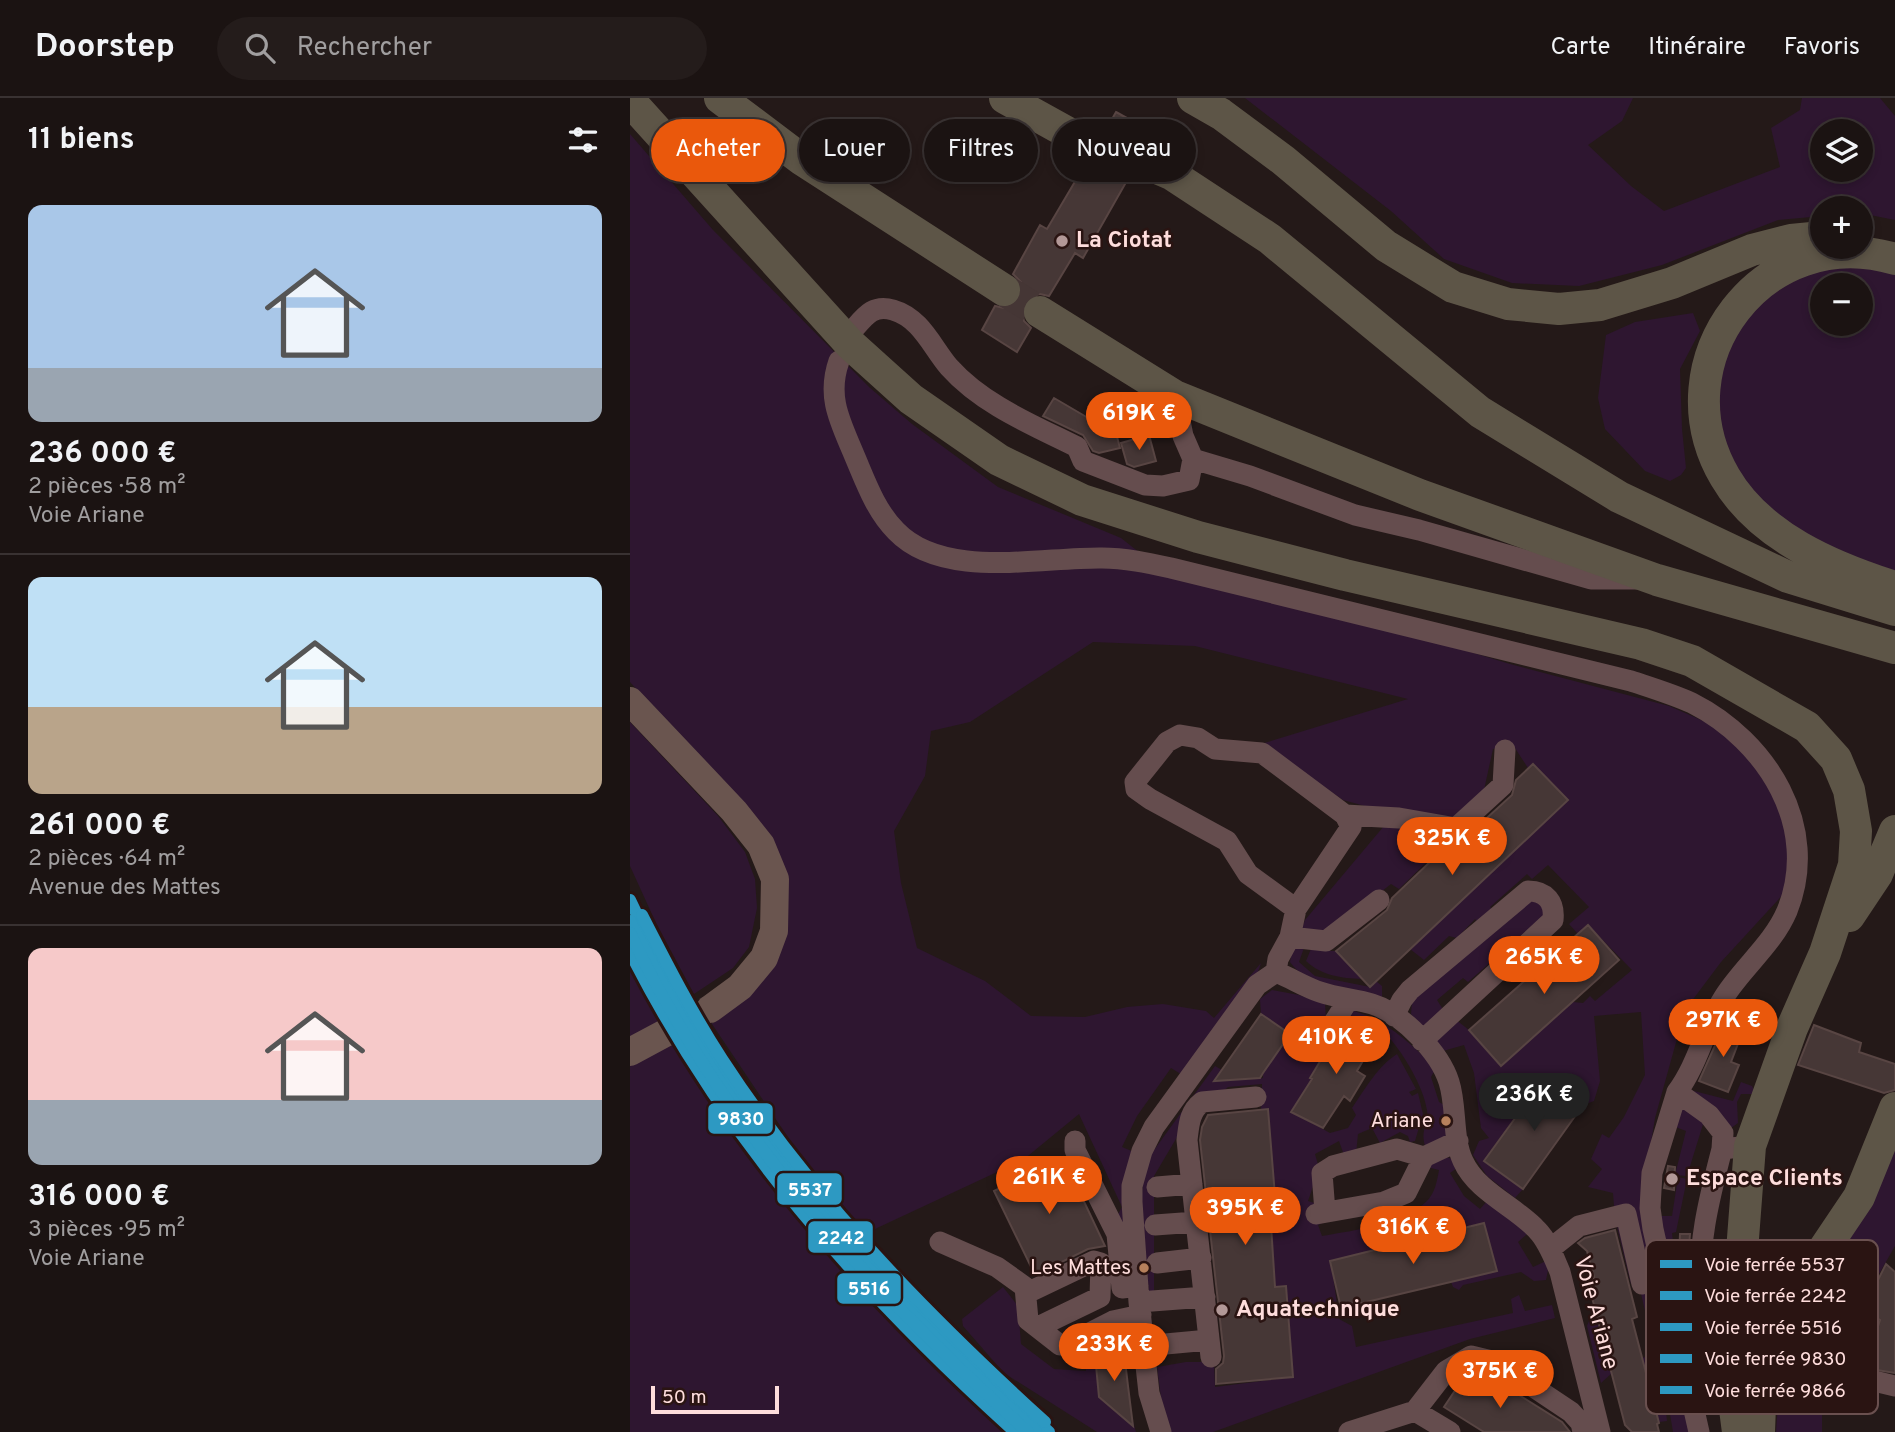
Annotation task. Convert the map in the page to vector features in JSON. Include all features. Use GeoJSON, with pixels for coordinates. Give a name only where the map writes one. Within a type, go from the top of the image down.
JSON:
{"type":"FeatureCollection","features":[{"type":"Feature","properties":{"kind":"highway"},"geometry":{"type":"LineString","coordinates":[[720,98],[801,159],[1004,290]]}},
{"type":"Feature","properties":{"kind":"highway"},"geometry":{"type":"LineString","coordinates":[[1004,98],[1052,124]]}},
{"type":"Feature","properties":{"kind":"highway"},"geometry":{"type":"LineString","coordinates":[[1193,98],[1221,114],[1283,160],[1386,246],[1453,287],[1508,304],[1559,309],[1600,305],[1671,283],[1752,250],[1810,238]]}},
{"type":"Feature","properties":{"kind":"highway"},"geometry":{"type":"LineString","coordinates":[[630,101],[850,344],[911,399],[999,460],[1082,500],[1198,537],[1345,575],[1641,644],[1692,661],[1807,727],[1836,759],[1849,790],[1856,831],[1854,865],[1825,953],[1736,1147],[1735,1240]]}},
{"type":"Feature","properties":{"kind":"highway"},"geometry":{"type":"LineString","coordinates":[[1183,182],[1270,239],[1480,412],[1619,497],[1788,577],[1895,610]]}},
{"type":"Feature","properties":{"kind":"highway"},"geometry":{"type":"LineString","coordinates":[[1873,240],[1895,244]]}},
{"type":"Feature","properties":{"kind":"highway"},"geometry":{"type":"LineString","coordinates":[[1895,259],[1878,254],[1848,252],[1815,256],[1783,268],[1756,286],[1734,312],[1714,349],[1703,389],[1712,447],[1725,477],[1770,529],[1847,572],[1895,587]]}},
{"type":"Feature","properties":{"kind":"highway"},"geometry":{"type":"LineString","coordinates":[[1040,312],[1175,397],[1420,495],[1657,580],[1895,648]]}},
{"type":"Feature","properties":{"kind":"highway"},"geometry":{"type":"LineString","coordinates":[[1825,953],[1877,874],[1895,831]]}},
{"type":"Feature","properties":{"kind":"highway"},"geometry":{"type":"LineString","coordinates":[[1830,1240],[1859,1197],[1895,1108]]}},
{"type":"Feature","properties":{"kind":"highway"},"geometry":{"type":"LineString","coordinates":[[1737,1414],[1738,1432]]}},
{"type":"Feature","properties":{"kind":"highway"},"geometry":{"type":"LineString","coordinates":[[1759,1432],[1760,1414]]}},
{"type":"Feature","properties":{"kind":"main road"},"geometry":{"type":"LineString","coordinates":[[630,701],[725,802],[761,845],[775,879],[774,931],[764,958],[740,987],[710,1009]]}},
{"type":"Feature","properties":{"kind":"main road"},"geometry":{"type":"LineString","coordinates":[[630,1052],[669,1031]]}},
{"type":"Feature","properties":{"kind":"street"},"geometry":{"type":"LineString","coordinates":[[853,330],[869,311],[878,308],[893,310],[909,318],[923,329],[952,370],[997,407],[1077,447],[1083,461],[1145,485],[1163,486],[1189,480],[1193,459],[1183,436],[1175,397]]}},
{"type":"Feature","properties":{"kind":"street"},"geometry":{"type":"LineString","coordinates":[[839,360],[832,387],[836,412],[873,500],[897,532],[930,555],[972,562],[1103,558],[1171,568],[1632,681],[1692,704],[1716,718],[1762,758],[1776,780],[1794,824],[1797,866],[1794,890],[1774,934],[1725,995],[1707,1027],[1680,1087],[1652,1173],[1650,1208],[1655,1240]]}},
{"type":"Feature","properties":{"kind":"street"},"geometry":{"type":"LineString","coordinates":[[1193,459],[1250,476],[1355,515],[1419,530],[1591,579],[1657,580]]}},
{"type":"Feature","properties":{"kind":"street"},"geometry":{"type":"LineString","coordinates":[[1161,1432],[1149,1393],[1132,1202],[1132,1186],[1142,1151],[1154,1127],[1257,985],[1276,972],[1278,959],[1290,937],[1296,909],[1352,827],[1345,815],[1262,753],[1215,749],[1198,738],[1180,735],[1167,742],[1135,782],[1136,789],[1227,841],[1248,874],[1296,909]]}},
{"type":"Feature","properties":{"kind":"street"},"geometry":{"type":"LineString","coordinates":[[1345,815],[1399,818],[1456,828],[1503,785],[1504,750]]}},
{"type":"Feature","properties":{"kind":"street"},"geometry":{"type":"LineString","coordinates":[[1394,1016],[1410,990],[1528,891],[1538,891],[1548,897],[1553,908],[1553,920],[1422,1041]]}},
{"type":"Feature","properties":{"kind":"street"},"geometry":{"type":"LineString","coordinates":[[1290,937],[1326,941],[1379,900]]}},
{"type":"Feature","properties":{"kind":"street","name":"Voie Ariane"},"geometry":{"type":"LineString","coordinates":[[1276,972],[1320,992],[1375,1005],[1394,1016],[1439,1060],[1454,1101],[1458,1142],[1463,1161],[1474,1177],[1491,1193],[1538,1230],[1560,1272],[1600,1432]]}},
{"type":"Feature","properties":{"kind":"street"},"geometry":{"type":"LineString","coordinates":[[1327,1033],[1349,999]]}},
{"type":"Feature","properties":{"kind":"street"},"geometry":{"type":"LineString","coordinates":[[1680,1087],[1736,1147]]}},
{"type":"Feature","properties":{"kind":"street"},"geometry":{"type":"LineString","coordinates":[[1144,1346],[1210,1348],[1187,1140],[1191,1115],[1194,1108],[1202,1102],[1256,1097]]}},
{"type":"Feature","properties":{"kind":"street"},"geometry":{"type":"LineString","coordinates":[[1075,1141],[1075,1150],[1117,1234],[1122,1288],[1139,1301]]}},
{"type":"Feature","properties":{"kind":"street"},"geometry":{"type":"LineString","coordinates":[[1424,1157],[1397,1149],[1332,1166],[1322,1173],[1320,1213],[1384,1202],[1406,1193],[1424,1157],[1458,1142]]}},
{"type":"Feature","properties":{"kind":"street"},"geometry":{"type":"LineString","coordinates":[[1157,1187],[1192,1184]]}},
{"type":"Feature","properties":{"kind":"street"},"geometry":{"type":"LineString","coordinates":[[1550,1249],[1579,1226],[1626,1214],[1642,1284]]}},
{"type":"Feature","properties":{"kind":"street"},"geometry":{"type":"LineString","coordinates":[[1155,1225],[1196,1222]]}},
{"type":"Feature","properties":{"kind":"street"},"geometry":{"type":"LineString","coordinates":[[940,1241],[997,1267],[1025,1287],[1028,1320],[1060,1345],[1066,1345],[1113,1321],[1139,1301],[1205,1297]]}},
{"type":"Feature","properties":{"kind":"street"},"geometry":{"type":"LineString","coordinates":[[1157,1263],[1200,1258]]}},
{"type":"Feature","properties":{"kind":"street"},"geometry":{"type":"LineString","coordinates":[[1027,1293],[1094,1261],[1101,1263],[1100,1297],[1038,1327]]}},
{"type":"Feature","properties":{"kind":"street"},"geometry":{"type":"LineString","coordinates":[[1349,1432],[1372,1428],[1415,1411],[1446,1371],[1471,1356],[1496,1362],[1571,1412],[1581,1423],[1583,1432]]}},
{"type":"Feature","properties":{"kind":"street"},"geometry":{"type":"LineString","coordinates":[[1415,1411],[1450,1432]]}},
{"type":"Feature","properties":{"kind":"street"},"geometry":{"type":"LineString","coordinates":[[1695,1414],[1699,1432]]}},
{"type":"Feature","properties":{"kind":"shaded area"},"geometry":{"type":"Polygon","coordinates":[[[1245,98],[1633,98],[1622,121],[1588,145],[1631,186],[1664,211],[1780,167],[1771,128],[1800,110],[1802,98],[1880,98],[1895,116],[1895,220],[1873,216],[1873,196],[1810,196],[1810,217],[1778,220],[1662,265],[1579,286],[1512,283],[1444,259],[1391,211],[1245,98]]]}},
{"type":"Feature","properties":{"kind":"shaded area"},"geometry":{"type":"Polygon","coordinates":[[[630,134],[651,158],[651,182],[672,182],[713,230],[869,387],[912,424],[998,487],[1121,538],[1164,572],[1408,633],[1510,664],[1669,706],[1708,723],[1740,746],[1778,801],[1791,860],[1787,890],[1721,962],[1685,1010],[1655,1118],[1646,1173],[1657,1240],[1646,1240],[1646,1315],[1639,1285],[1631,1284],[1615,1218],[1613,1193],[1588,1187],[1602,1169],[1591,1159],[1602,1134],[1609,1138],[1624,1117],[1645,1075],[1641,1012],[1594,1016],[1600,1081],[1594,1101],[1583,1105],[1544,1077],[1484,1160],[1523,1189],[1515,1198],[1487,1176],[1473,1155],[1479,1141],[1489,1138],[1481,1128],[1474,1073],[1464,1045],[1443,1051],[1435,1041],[1455,1019],[1469,1030],[1501,1065],[1573,1002],[1583,1003],[1590,996],[1595,1001],[1632,970],[1588,925],[1578,934],[1569,924],[1589,907],[1548,865],[1532,879],[1527,874],[1490,907],[1495,912],[1480,924],[1475,919],[1457,938],[1449,936],[1424,960],[1410,949],[1567,800],[1533,764],[1528,768],[1513,745],[1493,749],[1482,799],[1448,820],[1387,812],[1343,800],[1261,744],[1408,699],[1195,646],[1093,642],[970,722],[931,731],[925,776],[894,831],[901,883],[917,948],[985,981],[1031,1016],[1085,1017],[1127,1007],[1163,1004],[1206,1011],[1214,1018],[1261,963],[1257,975],[1184,1076],[1171,1068],[1137,1116],[1122,1147],[1134,1152],[1129,1281],[1114,1222],[1122,1207],[1079,1114],[1023,1160],[877,1228],[862,1238],[822,1188],[708,1018],[786,937],[740,802],[630,682],[630,134]]]}},
{"type":"Feature","properties":{"kind":"shaded area"},"geometry":{"type":"Polygon","coordinates":[[[1810,264],[1895,268],[1895,574],[1817,545],[1754,499],[1723,448],[1713,385],[1739,320],[1810,264]]]}},
{"type":"Feature","properties":{"kind":"shaded area"},"geometry":{"type":"Polygon","coordinates":[[[1693,313],[1700,331],[1680,369],[1686,468],[1681,475],[1670,481],[1645,471],[1605,429],[1598,398],[1606,335],[1635,322],[1693,313]]]}},
{"type":"Feature","properties":{"kind":"shaded area"},"geometry":{"type":"Polygon","coordinates":[[[630,722],[718,816],[745,852],[755,879],[757,908],[749,947],[733,968],[694,994],[656,923],[630,866],[630,722]]]}},
{"type":"Feature","properties":{"kind":"shaded area"},"geometry":{"type":"Polygon","coordinates":[[[1384,826],[1433,830],[1437,852],[1399,889],[1391,884],[1334,929],[1300,932],[1305,920],[1384,826]]]}},
{"type":"Feature","properties":{"kind":"shaded area"},"geometry":{"type":"Polygon","coordinates":[[[1528,900],[1541,903],[1546,917],[1535,923],[1468,982],[1463,978],[1437,1000],[1444,1011],[1428,1025],[1419,1025],[1411,1014],[1412,1001],[1528,900]]]}},
{"type":"Feature","properties":{"kind":"shaded area"},"geometry":{"type":"Polygon","coordinates":[[[1313,944],[1325,944],[1326,951],[1336,951],[1362,979],[1332,975],[1312,966],[1306,961],[1313,944]]]}},
{"type":"Feature","properties":{"kind":"shaded area"},"geometry":{"type":"Polygon","coordinates":[[[1305,945],[1299,962],[1315,976],[1370,987],[1376,981],[1382,986],[1382,997],[1319,983],[1298,971],[1290,962],[1293,947],[1305,945]]]}},
{"type":"Feature","properties":{"kind":"shaded area"},"geometry":{"type":"Polygon","coordinates":[[[630,953],[703,1083],[753,1155],[866,1287],[981,1403],[1014,1432],[630,1432],[630,953]]]}},
{"type":"Feature","properties":{"kind":"shaded area"},"geometry":{"type":"Polygon","coordinates":[[[1272,990],[1325,1004],[1326,1018],[1312,1019],[1313,1035],[1328,1035],[1325,1053],[1292,1112],[1330,1133],[1348,1128],[1356,1115],[1352,1108],[1378,1071],[1397,1054],[1416,1089],[1409,1092],[1412,1096],[1418,1093],[1423,1114],[1415,1141],[1410,1142],[1408,1136],[1400,1132],[1380,1143],[1372,1128],[1358,1134],[1356,1154],[1344,1155],[1339,1141],[1315,1154],[1319,1168],[1308,1201],[1327,1207],[1325,1222],[1318,1225],[1322,1236],[1378,1225],[1417,1209],[1434,1191],[1439,1170],[1427,1167],[1441,1155],[1460,1166],[1450,1173],[1464,1196],[1480,1209],[1488,1200],[1527,1234],[1518,1242],[1533,1267],[1546,1261],[1546,1280],[1534,1281],[1521,1272],[1463,1285],[1459,1290],[1453,1287],[1451,1282],[1496,1271],[1484,1223],[1331,1261],[1339,1319],[1352,1326],[1356,1347],[1513,1313],[1511,1299],[1519,1295],[1525,1311],[1552,1305],[1555,1318],[1470,1339],[1213,1432],[1170,1432],[1161,1398],[1157,1367],[1186,1362],[1214,1362],[1215,1387],[1293,1377],[1286,1286],[1275,1287],[1271,1225],[1277,1221],[1268,1110],[1261,1110],[1262,1084],[1228,1087],[1183,1127],[1154,1176],[1154,1292],[1149,1293],[1141,1204],[1149,1157],[1215,1066],[1222,1070],[1215,1081],[1263,1078],[1263,1073],[1290,1034],[1261,1014],[1260,999],[1272,990]]]}},
{"type":"Feature","properties":{"kind":"shaded area"},"geometry":{"type":"Polygon","coordinates":[[[1347,1009],[1384,1025],[1406,1040],[1436,1068],[1431,1077],[1439,1102],[1446,1106],[1448,1132],[1443,1139],[1425,1146],[1423,1135],[1427,1110],[1413,1073],[1387,1035],[1377,1026],[1365,1020],[1340,1020],[1347,1009]]]}},
{"type":"Feature","properties":{"kind":"shaded area"},"geometry":{"type":"Polygon","coordinates":[[[1741,1082],[1752,1086],[1754,1090],[1753,1094],[1741,1094],[1737,1102],[1738,1123],[1731,1128],[1690,1090],[1733,1101],[1741,1082]]]}},
{"type":"Feature","properties":{"kind":"shaded area"},"geometry":{"type":"Polygon","coordinates":[[[1679,1104],[1704,1121],[1687,1176],[1675,1175],[1686,1131],[1673,1126],[1679,1104]]]}},
{"type":"Feature","properties":{"kind":"shaded area"},"geometry":{"type":"Polygon","coordinates":[[[1895,1139],[1895,1246],[1878,1276],[1878,1240],[1849,1240],[1868,1206],[1895,1139]]]}},
{"type":"Feature","properties":{"kind":"shaded area"},"geometry":{"type":"Polygon","coordinates":[[[1678,1177],[1687,1179],[1676,1232],[1672,1233],[1673,1240],[1662,1240],[1657,1216],[1672,1216],[1678,1177]]]}},
{"type":"Feature","properties":{"kind":"shaded area"},"geometry":{"type":"Polygon","coordinates":[[[1003,1287],[1018,1306],[1021,1344],[1054,1369],[1086,1371],[1085,1346],[1120,1329],[1127,1331],[1133,1339],[1122,1341],[1122,1347],[1135,1346],[1137,1354],[1124,1356],[1123,1352],[1096,1355],[1099,1397],[1126,1420],[1132,1418],[1136,1432],[1097,1432],[1004,1373],[963,1326],[962,1319],[1003,1287]]]}},
{"type":"Feature","properties":{"kind":"shaded area"},"geometry":{"type":"Polygon","coordinates":[[[1591,1316],[1596,1317],[1612,1373],[1601,1383],[1587,1326],[1591,1316]]]}},
{"type":"Feature","properties":{"kind":"shaded area"},"geometry":{"type":"Polygon","coordinates":[[[1646,1357],[1646,1373],[1642,1358],[1646,1357]]]}},
{"type":"Feature","properties":{"kind":"shaded area"},"geometry":{"type":"Polygon","coordinates":[[[1657,1414],[1666,1414],[1667,1421],[1659,1422],[1657,1414]]]}},
{"type":"Feature","properties":{"kind":"shaded area"},"geometry":{"type":"Polygon","coordinates":[[[1670,1414],[1687,1414],[1690,1432],[1673,1432],[1670,1414]]]}},
{"type":"Feature","properties":{"kind":"shaded area"},"geometry":{"type":"Polygon","coordinates":[[[1777,1414],[1822,1414],[1822,1432],[1776,1432],[1777,1414]]]}},
{"type":"Feature","properties":{"kind":"building","name":"La Ciotat"},"geometry":{"type":"Polygon","coordinates":[[[1116,112],[1129,119],[1112,119],[1116,112]]]}},
{"type":"Feature","properties":{"kind":"building","name":"La Ciotat"},"geometry":{"type":"Polygon","coordinates":[[[1075,182],[1126,182],[1083,258],[1075,253],[1049,296],[1031,296],[1025,302],[1022,312],[1024,321],[1031,328],[1017,352],[982,330],[995,306],[1012,307],[1020,299],[1021,282],[1013,274],[1040,225],[1047,229],[1075,182]]]}},
{"type":"Feature","properties":{"kind":"building"},"geometry":{"type":"Polygon","coordinates":[[[1054,398],[1095,422],[1112,418],[1120,448],[1099,453],[1093,451],[1083,435],[1043,416],[1054,398]]]}},
{"type":"Feature","properties":{"kind":"building"},"geometry":{"type":"Polygon","coordinates":[[[1149,435],[1156,461],[1134,467],[1127,464],[1121,443],[1149,435]]]}},
{"type":"Feature","properties":{"kind":"building"},"geometry":{"type":"Polygon","coordinates":[[[1533,764],[1568,800],[1370,987],[1336,951],[1387,910],[1392,898],[1452,841],[1465,838],[1512,795],[1516,780],[1533,764]]]}},
{"type":"Feature","properties":{"kind":"building"},"geometry":{"type":"Polygon","coordinates":[[[1588,925],[1619,960],[1501,1066],[1469,1030],[1588,925]]]}},
{"type":"Feature","properties":{"kind":"building"},"geometry":{"type":"Polygon","coordinates":[[[1261,1014],[1290,1034],[1260,1078],[1214,1081],[1261,1014]]]}},
{"type":"Feature","properties":{"kind":"building"},"geometry":{"type":"Polygon","coordinates":[[[1350,1021],[1378,1035],[1357,1071],[1365,1076],[1350,1101],[1344,1096],[1323,1128],[1291,1112],[1325,1053],[1327,1055],[1350,1021]]]}},
{"type":"Feature","properties":{"kind":"building"},"geometry":{"type":"Polygon","coordinates":[[[1726,1021],[1744,1028],[1731,1062],[1739,1065],[1728,1092],[1699,1081],[1726,1021]]]}},
{"type":"Feature","properties":{"kind":"building"},"geometry":{"type":"Polygon","coordinates":[[[1814,1025],[1861,1043],[1859,1052],[1895,1064],[1895,1090],[1884,1093],[1798,1065],[1814,1025]]]}},
{"type":"Feature","properties":{"kind":"building"},"geometry":{"type":"Polygon","coordinates":[[[1545,1077],[1583,1105],[1523,1189],[1484,1161],[1545,1077]]]}},
{"type":"Feature","properties":{"kind":"building"},"geometry":{"type":"Polygon","coordinates":[[[1268,1109],[1277,1221],[1271,1225],[1275,1287],[1286,1286],[1293,1377],[1216,1384],[1216,1369],[1223,1363],[1224,1356],[1200,1140],[1202,1127],[1208,1115],[1268,1109]]]}},
{"type":"Feature","properties":{"kind":"building"},"geometry":{"type":"Polygon","coordinates":[[[1063,1157],[1105,1246],[1088,1249],[1035,1275],[994,1191],[1063,1157]]]}},
{"type":"Feature","properties":{"kind":"building"},"geometry":{"type":"Polygon","coordinates":[[[1668,1166],[1675,1167],[1674,1190],[1664,1188],[1668,1166]]]}},
{"type":"Feature","properties":{"kind":"building"},"geometry":{"type":"Polygon","coordinates":[[[1484,1223],[1497,1271],[1341,1308],[1330,1261],[1484,1223]]]}},
{"type":"Feature","properties":{"kind":"building"},"geometry":{"type":"Polygon","coordinates":[[[1615,1230],[1637,1317],[1632,1319],[1646,1373],[1646,1414],[1657,1414],[1659,1432],[1632,1432],[1625,1425],[1589,1286],[1594,1277],[1587,1251],[1578,1243],[1585,1238],[1615,1230]]]}},
{"type":"Feature","properties":{"kind":"building"},"geometry":{"type":"Polygon","coordinates":[[[1680,1234],[1690,1234],[1690,1240],[1680,1240],[1680,1234]]]}},
{"type":"Feature","properties":{"kind":"building"},"geometry":{"type":"Polygon","coordinates":[[[1886,1264],[1895,1272],[1895,1373],[1878,1370],[1878,1280],[1886,1264]]]}},
{"type":"Feature","properties":{"kind":"building"},"geometry":{"type":"Polygon","coordinates":[[[1124,1352],[1133,1426],[1099,1397],[1095,1355],[1124,1352]]]}},
{"type":"Feature","properties":{"kind":"building"},"geometry":{"type":"Polygon","coordinates":[[[1464,1377],[1484,1389],[1492,1378],[1562,1422],[1570,1432],[1484,1432],[1444,1407],[1464,1377]]]}},
{"type":"Feature","properties":{"kind":"tunnel"},"geometry":{"type":"LineString","coordinates":[[1004,290],[1040,312]]}},
{"type":"Feature","properties":{"kind":"tunnel"},"geometry":{"type":"LineString","coordinates":[[669,1031],[710,1009]]}},
{"type":"Feature","properties":{"kind":"rail line","name":"5537"},"geometry":{"type":"LineString","coordinates":[[630,900],[704,1041],[732,1085],[802,1180],[840,1225],[921,1311],[1049,1432]]}},
{"type":"Feature","properties":{"kind":"rail line","name":"9866"},"geometry":{"type":"LineString","coordinates":[[642,915],[711,1042],[793,1158],[831,1205],[913,1295],[1045,1422]]}},
{"type":"Feature","properties":{"kind":"rail line","name":"2242"},"geometry":{"type":"LineString","coordinates":[[630,921],[709,1065],[780,1166],[902,1304],[1036,1432]]}},
{"type":"Feature","properties":{"kind":"rail line","name":"9830"},"geometry":{"type":"LineString","coordinates":[[630,933],[667,1005],[709,1073],[804,1202],[911,1321],[1028,1432]]}},
{"type":"Feature","properties":{"kind":"rail line","name":"5516"},"geometry":{"type":"LineString","coordinates":[[630,952],[667,1021],[708,1086],[752,1149],[800,1210],[902,1324],[1015,1432]]}},
{"type":"Feature","properties":{"kind":"place","name":"La Ciotat"},"geometry":{"type":"Point","coordinates":[1062,241]}},
{"type":"Feature","properties":{"kind":"place","name":"Ariane"},"geometry":{"type":"Point","coordinates":[1446,1121]}},
{"type":"Feature","properties":{"kind":"place","name":"Espace Clients"},"geometry":{"type":"Point","coordinates":[1672,1179]}},
{"type":"Feature","properties":{"kind":"place","name":"Les Mattes"},"geometry":{"type":"Point","coordinates":[1144,1268]}},
{"type":"Feature","properties":{"kind":"place","name":"Aquatechnique"},"geometry":{"type":"Point","coordinates":[1222,1310]}}]}
